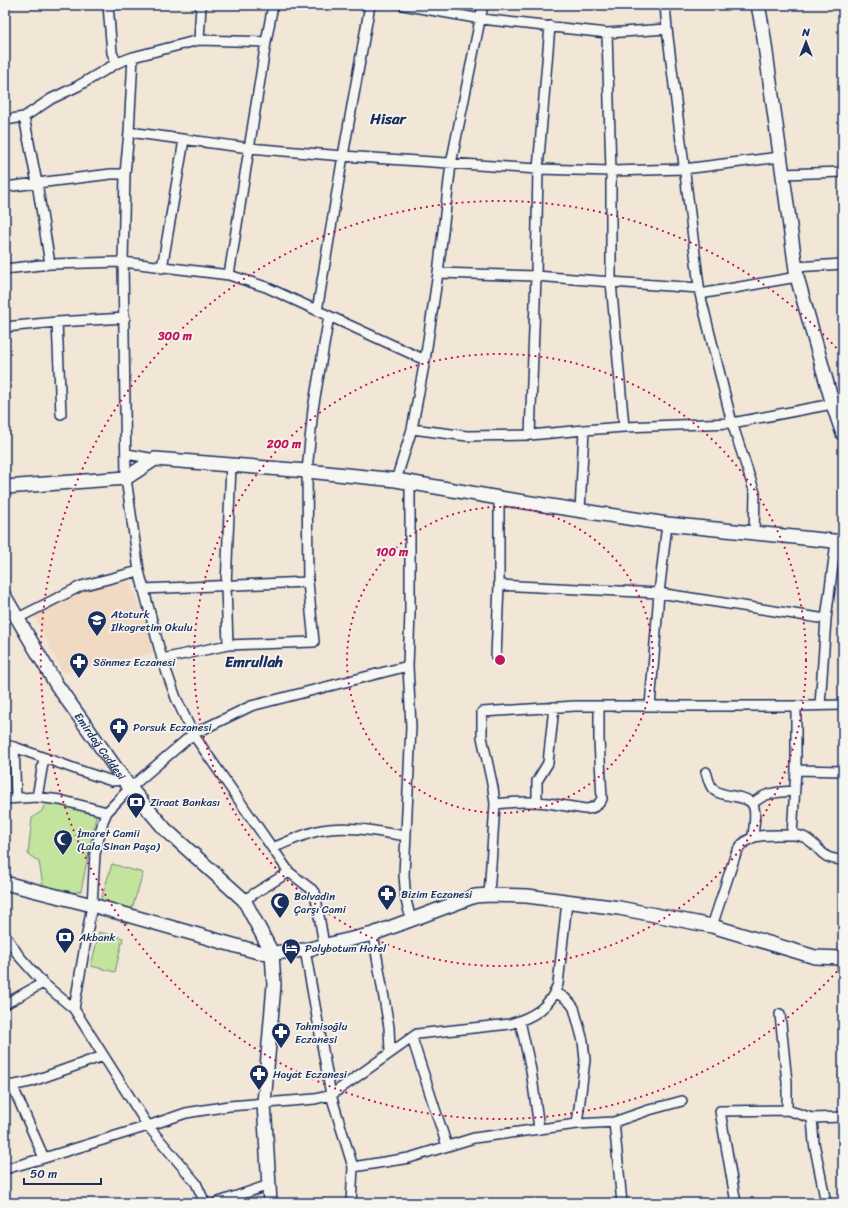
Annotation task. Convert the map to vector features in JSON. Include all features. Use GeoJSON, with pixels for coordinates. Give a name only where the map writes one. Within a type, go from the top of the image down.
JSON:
{"type":"FeatureCollection","features":[{"type":"Feature","properties":{"kind":"street"},"geometry":{"type":"LineString","coordinates":[[108,5],[112,53],[117,63]]}},
{"type":"Feature","properties":{"kind":"street"},"geometry":{"type":"LineString","coordinates":[[199,40],[201,5]]}},
{"type":"Feature","properties":{"kind":"street"},"geometry":{"type":"LineString","coordinates":[[229,275],[273,5]]}},
{"type":"Feature","properties":{"kind":"street"},"geometry":{"type":"LineString","coordinates":[[317,311],[342,156],[370,5]]}},
{"type":"Feature","properties":{"kind":"street"},"geometry":{"type":"LineString","coordinates":[[403,5],[481,19],[607,32],[667,29]]}},
{"type":"Feature","properties":{"kind":"street"},"geometry":{"type":"LineString","coordinates":[[396,480],[412,429],[425,360],[438,273],[451,164],[483,5]]}},
{"type":"Feature","properties":{"kind":"street"},"geometry":{"type":"LineString","coordinates":[[666,5],[667,29],[699,291],[732,423],[754,493],[754,534]]}},
{"type":"Feature","properties":{"kind":"street"},"geometry":{"type":"LineString","coordinates":[[758,5],[764,31],[796,272],[838,404],[843,434]]}},
{"type":"Feature","properties":{"kind":"street"},"geometry":{"type":"LineString","coordinates":[[530,435],[538,170],[550,26]]}},
{"type":"Feature","properties":{"kind":"street"},"geometry":{"type":"LineString","coordinates":[[607,32],[611,171],[611,282],[624,428]]}},
{"type":"Feature","properties":{"kind":"street"},"geometry":{"type":"LineString","coordinates":[[5,120],[24,117],[51,99],[78,86],[117,63],[133,57],[199,40],[266,42]]}},
{"type":"Feature","properties":{"kind":"street"},"geometry":{"type":"LineString","coordinates":[[133,57],[125,174],[123,262],[127,454],[126,478],[139,571],[162,659],[176,698],[193,734],[289,872],[315,892],[324,945]]}},
{"type":"Feature","properties":{"kind":"street"},"geometry":{"type":"LineString","coordinates":[[24,117],[37,183],[50,264]]}},
{"type":"Feature","properties":{"kind":"street"},"geometry":{"type":"LineString","coordinates":[[129,132],[249,148],[538,170],[611,171],[684,169],[780,157]]}},
{"type":"Feature","properties":{"kind":"street"},"geometry":{"type":"LineString","coordinates":[[162,268],[184,140]]}},
{"type":"Feature","properties":{"kind":"street"},"geometry":{"type":"LineString","coordinates":[[782,174],[843,172]]}},
{"type":"Feature","properties":{"kind":"street"},"geometry":{"type":"LineString","coordinates":[[5,187],[111,174],[125,174]]}},
{"type":"Feature","properties":{"kind":"street"},"geometry":{"type":"LineString","coordinates":[[5,269],[50,264],[123,262],[162,268],[229,275],[266,287],[425,360]]}},
{"type":"Feature","properties":{"kind":"street"},"geometry":{"type":"LineString","coordinates":[[438,273],[536,276],[699,291],[843,264]]}},
{"type":"Feature","properties":{"kind":"street"},"geometry":{"type":"LineString","coordinates":[[162,659],[228,645],[314,642],[308,582],[307,471],[313,410],[329,316]]}},
{"type":"Feature","properties":{"kind":"street"},"geometry":{"type":"LineString","coordinates":[[5,327],[125,318]]}},
{"type":"Feature","properties":{"kind":"street"},"geometry":{"type":"LineString","coordinates":[[58,322],[61,414]]}},
{"type":"Feature","properties":{"kind":"street"},"geometry":{"type":"LineString","coordinates":[[412,429],[467,436],[530,435],[584,430],[732,423],[838,404]]}},
{"type":"Feature","properties":{"kind":"street"},"geometry":{"type":"LineString","coordinates":[[580,511],[584,430]]}},
{"type":"Feature","properties":{"kind":"street"},"geometry":{"type":"LineString","coordinates":[[127,454],[155,459],[307,471],[396,480],[499,498],[667,524],[839,542],[826,619],[820,705]]}},
{"type":"Feature","properties":{"kind":"street"},"geometry":{"type":"LineString","coordinates":[[5,487],[126,478],[155,459]]}},
{"type":"Feature","properties":{"kind":"street"},"geometry":{"type":"LineString","coordinates":[[228,645],[226,586],[231,465]]}},
{"type":"Feature","properties":{"kind":"street"},"geometry":{"type":"LineString","coordinates":[[410,483],[410,613],[408,666],[411,727],[404,888],[411,920]]}},
{"type":"Feature","properties":{"kind":"street"},"geometry":{"type":"LineString","coordinates":[[496,657],[499,584],[499,498]]}},
{"type":"Feature","properties":{"kind":"street"},"geometry":{"type":"LineString","coordinates":[[650,706],[659,593],[667,524]]}},
{"type":"Feature","properties":{"kind":"street"},"geometry":{"type":"LineString","coordinates":[[18,618],[81,586],[139,571]]}},
{"type":"Feature","properties":{"kind":"street"},"geometry":{"type":"LineString","coordinates":[[143,589],[308,582]]}},
{"type":"Feature","properties":{"kind":"street"},"geometry":{"type":"LineString","coordinates":[[499,584],[659,593],[826,619]]}},
{"type":"Feature","properties":{"kind":"street","name":"Emirdağ Caddesi"},"geometry":{"type":"LineString","coordinates":[[5,597],[56,684],[127,784],[165,829],[244,900],[272,954]]}},
{"type":"Feature","properties":{"kind":"street"},"geometry":{"type":"LineString","coordinates":[[74,1009],[92,905],[95,854],[103,821],[107,812],[127,784],[193,734],[252,706],[408,666]]}},
{"type":"Feature","properties":{"kind":"street"},"geometry":{"type":"LineString","coordinates":[[489,895],[495,804],[482,737],[482,712],[554,707],[599,706],[796,706],[843,704]]}},
{"type":"Feature","properties":{"kind":"street"},"geometry":{"type":"LineString","coordinates":[[495,804],[537,802],[585,809],[594,807],[600,802],[602,799],[599,706]]}},
{"type":"Feature","properties":{"kind":"street"},"geometry":{"type":"LineString","coordinates":[[792,834],[796,770],[796,706]]}},
{"type":"Feature","properties":{"kind":"street"},"geometry":{"type":"LineString","coordinates":[[537,802],[537,781],[548,763],[554,707]]}},
{"type":"Feature","properties":{"kind":"street"},"geometry":{"type":"LineString","coordinates":[[16,798],[10,746],[84,772],[127,784]]}},
{"type":"Feature","properties":{"kind":"street"},"geometry":{"type":"LineString","coordinates":[[37,797],[44,758]]}},
{"type":"Feature","properties":{"kind":"street"},"geometry":{"type":"LineString","coordinates":[[796,770],[843,771]]}},
{"type":"Feature","properties":{"kind":"street"},"geometry":{"type":"LineString","coordinates":[[706,772],[711,788],[715,792],[746,800],[752,804],[754,809],[753,836]]}},
{"type":"Feature","properties":{"kind":"street"},"geometry":{"type":"LineString","coordinates":[[752,804],[767,794],[794,791]]}},
{"type":"Feature","properties":{"kind":"street"},"geometry":{"type":"LineString","coordinates":[[5,799],[37,797],[60,800],[107,812]]}},
{"type":"Feature","properties":{"kind":"street"},"geometry":{"type":"LineString","coordinates":[[272,848],[312,833],[331,829],[352,828],[406,836]]}},
{"type":"Feature","properties":{"kind":"street"},"geometry":{"type":"LineString","coordinates":[[712,926],[738,848],[747,839],[753,836],[792,834],[807,838],[824,855],[830,858],[843,860]]}},
{"type":"Feature","properties":{"kind":"street"},"geometry":{"type":"LineString","coordinates":[[244,900],[289,872]]}},
{"type":"Feature","properties":{"kind":"street"},"geometry":{"type":"LineString","coordinates":[[5,883],[92,905],[258,952],[272,954],[305,950],[373,934],[475,896],[527,896],[619,908],[712,926],[815,957],[843,958],[843,973]]}},
{"type":"Feature","properties":{"kind":"street"},"geometry":{"type":"LineString","coordinates":[[5,1169],[186,1113],[229,1106],[315,1099],[331,1095],[417,1034],[510,1024],[520,1021],[543,1008],[555,993],[558,984],[567,902]]}},
{"type":"Feature","properties":{"kind":"street"},"geometry":{"type":"LineString","coordinates":[[373,934],[389,1027],[390,1053]]}},
{"type":"Feature","properties":{"kind":"street"},"geometry":{"type":"LineString","coordinates":[[5,936],[19,956],[44,983],[74,1009],[148,1126],[196,1183],[205,1203]]}},
{"type":"Feature","properties":{"kind":"street"},"geometry":{"type":"LineString","coordinates":[[305,950],[331,1095],[352,1167],[351,1203]]}},
{"type":"Feature","properties":{"kind":"street"},"geometry":{"type":"LineString","coordinates":[[270,1203],[264,1103],[274,985],[272,954]]}},
{"type":"Feature","properties":{"kind":"street"},"geometry":{"type":"LineString","coordinates":[[5,1004],[44,983]]}},
{"type":"Feature","properties":{"kind":"street"},"geometry":{"type":"LineString","coordinates":[[555,993],[565,997],[572,1004],[585,1050],[577,1124]]}},
{"type":"Feature","properties":{"kind":"street"},"geometry":{"type":"LineString","coordinates":[[780,1014],[787,1082],[787,1110]]}},
{"type":"Feature","properties":{"kind":"street"},"geometry":{"type":"LineString","coordinates":[[520,1021],[531,1070],[539,1128]]}},
{"type":"Feature","properties":{"kind":"street"},"geometry":{"type":"LineString","coordinates":[[412,1038],[447,1146]]}},
{"type":"Feature","properties":{"kind":"street"},"geometry":{"type":"LineString","coordinates":[[44,1158],[8,1086],[30,1082],[103,1056]]}},
{"type":"Feature","properties":{"kind":"street"},"geometry":{"type":"LineString","coordinates":[[352,1167],[409,1158],[474,1138],[539,1128],[614,1122],[682,1101]]}},
{"type":"Feature","properties":{"kind":"street"},"geometry":{"type":"LineString","coordinates":[[736,1203],[720,1111],[787,1110],[812,1118],[843,1117]]}},
{"type":"Feature","properties":{"kind":"street"},"geometry":{"type":"LineString","coordinates":[[812,1118],[814,1143],[826,1203]]}},
{"type":"Feature","properties":{"kind":"street"},"geometry":{"type":"LineString","coordinates":[[614,1122],[622,1203]]}},
{"type":"Feature","properties":{"kind":"street"},"geometry":{"type":"LineString","coordinates":[[216,1203],[269,1185]]}},
{"type":"Feature","properties":{"kind":"shaded area","name":"Ataturk Ilkogretim Okulu"},"geometry":{"type":"Polygon","coordinates":[[[128,578],[145,620],[153,653],[63,673],[34,616],[83,589],[128,578]]]}},
{"type":"Feature","properties":{"kind":"green space"},"geometry":{"type":"Polygon","coordinates":[[[46,800],[97,812],[81,891],[66,892],[43,885],[39,862],[28,854],[32,818],[42,811],[46,800]]]}},
{"type":"Feature","properties":{"kind":"green space"},"geometry":{"type":"Polygon","coordinates":[[[112,864],[143,873],[131,912],[100,903],[112,864]]]}},
{"type":"Feature","properties":{"kind":"green space"},"geometry":{"type":"Polygon","coordinates":[[[99,932],[123,938],[115,972],[91,966],[99,932]]]}},
{"type":"Feature","properties":{"kind":"place","name":"Ataturk Ilkogretim Okulu"},"geometry":{"type":"Point","coordinates":[97,637]}},
{"type":"Feature","properties":{"kind":"place","name":"Sönmez Eczanesi"},"geometry":{"type":"Point","coordinates":[79,679]}},
{"type":"Feature","properties":{"kind":"place","name":"Porsuk Eczanesi"},"geometry":{"type":"Point","coordinates":[119,744]}},
{"type":"Feature","properties":{"kind":"place","name":"Ziraat Bankası"},"geometry":{"type":"Point","coordinates":[136,819]}},
{"type":"Feature","properties":{"kind":"place","name":"İmaret Camii (Lala Sinan Paşa)"},"geometry":{"type":"Point","coordinates":[63,856]}},
{"type":"Feature","properties":{"kind":"place","name":"Bizim Eczanesi"},"geometry":{"type":"Point","coordinates":[387,911]}},
{"type":"Feature","properties":{"kind":"place","name":"Bolvadin Çarşı Cami"},"geometry":{"type":"Point","coordinates":[280,919]}},
{"type":"Feature","properties":{"kind":"place","name":"Akbank"},"geometry":{"type":"Point","coordinates":[65,954]}},
{"type":"Feature","properties":{"kind":"place","name":"Polybotum Hotel"},"geometry":{"type":"Point","coordinates":[291,965]}},
{"type":"Feature","properties":{"kind":"place","name":"Tahmisoğlu Eczanesi"},"geometry":{"type":"Point","coordinates":[281,1049]}},
{"type":"Feature","properties":{"kind":"place","name":"Hayat Eczanesi"},"geometry":{"type":"Point","coordinates":[259,1091]}},
{"type":"Feature","properties":{"kind":"district","name":"Hisar"},"geometry":{"type":"Point","coordinates":[388,119]}},
{"type":"Feature","properties":{"kind":"district","name":"Emrullah"},"geometry":{"type":"Point","coordinates":[254,662]}}]}
